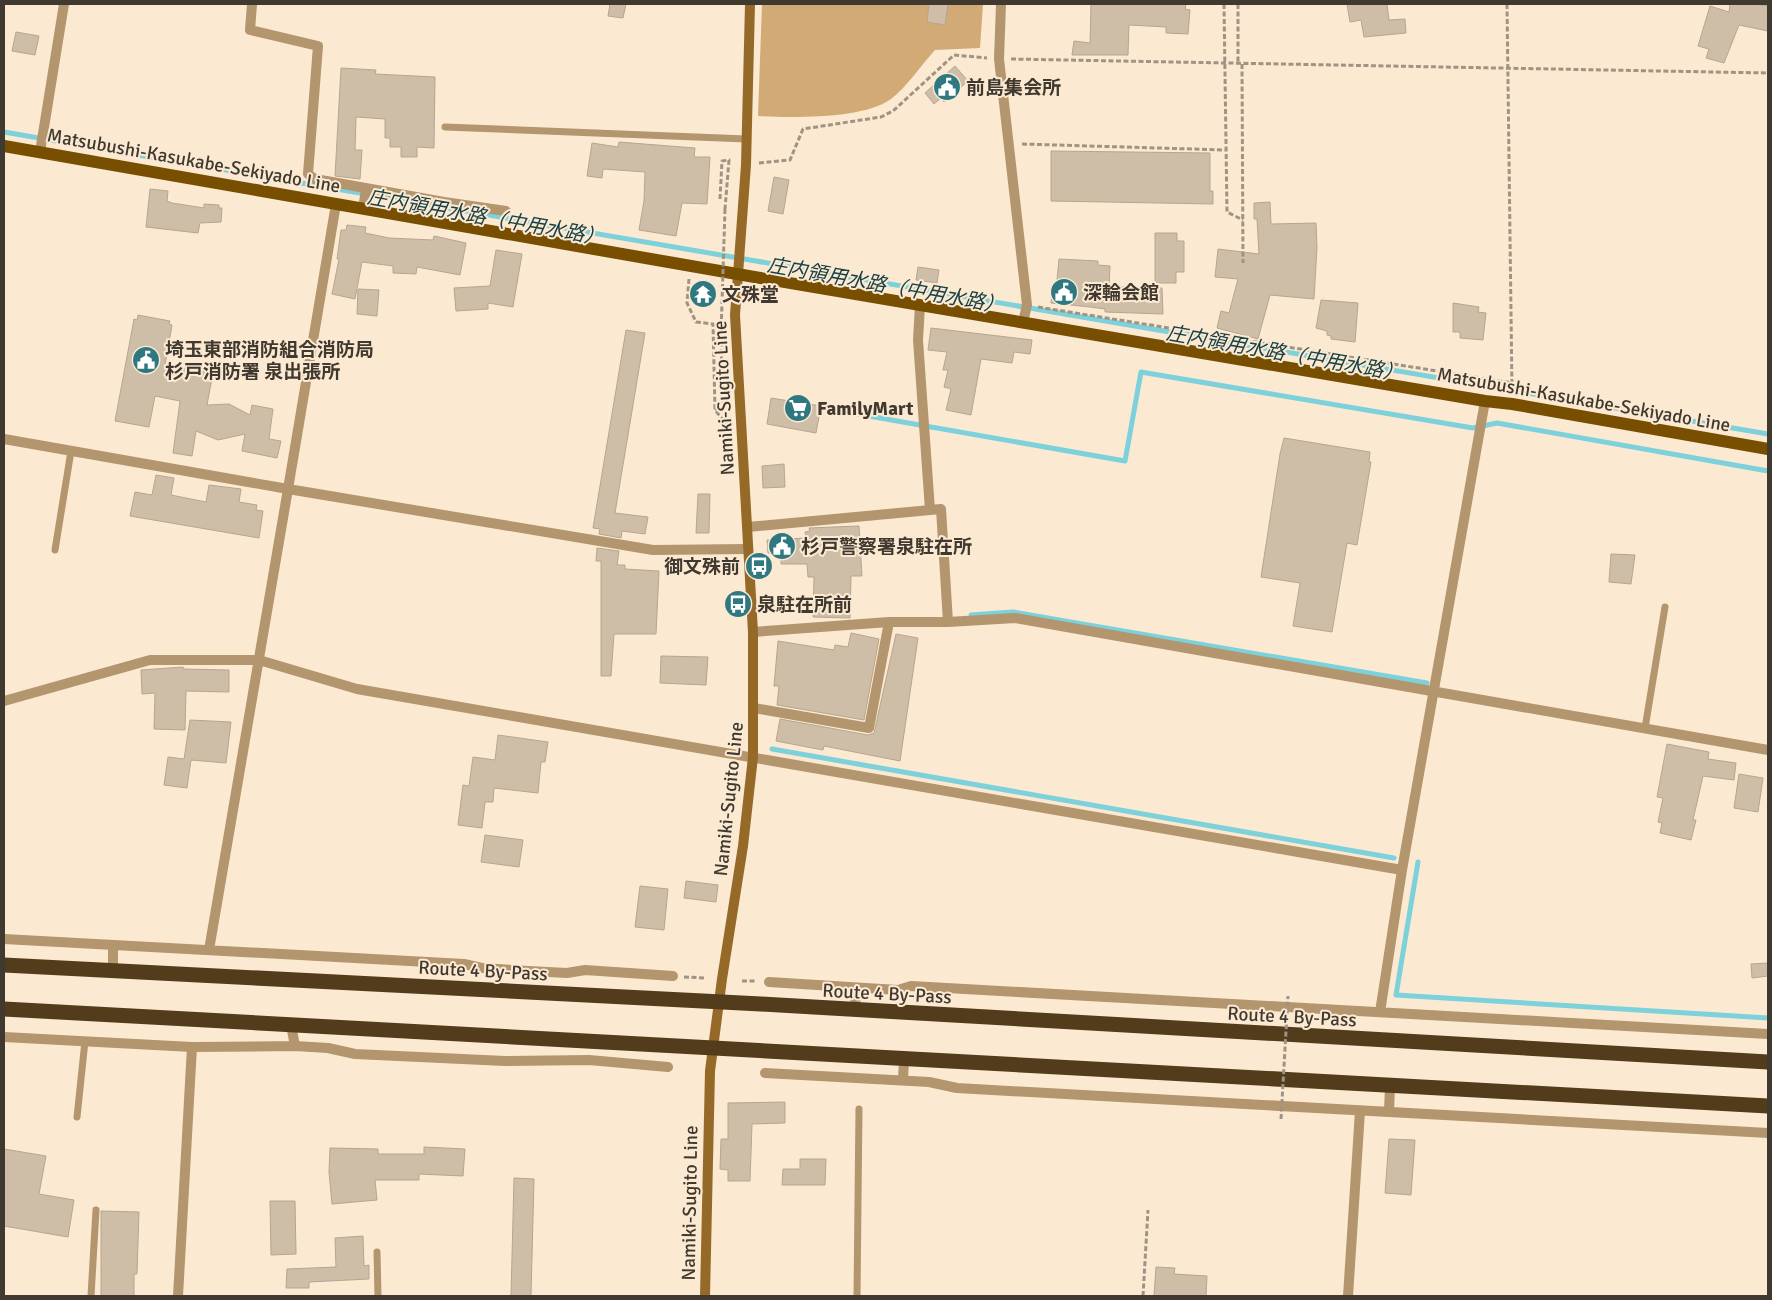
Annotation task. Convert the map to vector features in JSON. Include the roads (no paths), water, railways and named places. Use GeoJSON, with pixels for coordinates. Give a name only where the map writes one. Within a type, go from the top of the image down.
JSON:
{"type":"FeatureCollection","features":[{"type":"Feature","properties":{"kind":"highway","name":"Route 4 By-Pass"},"geometry":{"type":"LineString","coordinates":[[4,965],[718,1002],[1768,1062]]}},
{"type":"Feature","properties":{"kind":"highway"},"geometry":{"type":"LineString","coordinates":[[4,1009],[1768,1106]]}},
{"type":"Feature","properties":{"kind":"main road","name":"Namiki-Sugito Line"},"geometry":{"type":"LineString","coordinates":[[705,1296],[707,1130],[712,1048],[743,846],[754,757],[753,632],[735,315],[746,165],[750,4]]}},
{"type":"Feature","properties":{"kind":"main road","name":"Matsubushi-Kasukabe-Sekiyado Line"},"geometry":{"type":"LineString","coordinates":[[4,146],[737,274],[1485,401],[1512,404],[1768,449]]}},
{"type":"Feature","properties":{"kind":"street"},"geometry":{"type":"LineString","coordinates":[[40,152],[64,4]]}},
{"type":"Feature","properties":{"kind":"street"},"geometry":{"type":"LineString","coordinates":[[252,4],[250,30],[318,46],[308,174],[314,180],[506,211]]}},
{"type":"Feature","properties":{"kind":"street"},"geometry":{"type":"LineString","coordinates":[[1001,4],[999,59],[1027,305],[1024,322]]}},
{"type":"Feature","properties":{"kind":"street"},"geometry":{"type":"LineString","coordinates":[[364,209],[366,189]]}},
{"type":"Feature","properties":{"kind":"street"},"geometry":{"type":"LineString","coordinates":[[209,950],[336,204]]}},
{"type":"Feature","properties":{"kind":"street"},"geometry":{"type":"LineString","coordinates":[[920,305],[918,340],[930,510]]}},
{"type":"Feature","properties":{"kind":"street"},"geometry":{"type":"LineString","coordinates":[[1380,1012],[1402,870],[1485,401]]}},
{"type":"Feature","properties":{"kind":"street"},"geometry":{"type":"LineString","coordinates":[[4,439],[653,550],[748,549]]}},
{"type":"Feature","properties":{"kind":"street"},"geometry":{"type":"LineString","coordinates":[[748,527],[941,509],[948,622]]}},
{"type":"Feature","properties":{"kind":"street"},"geometry":{"type":"LineString","coordinates":[[753,632],[889,622],[948,622],[1014,618],[1768,750]]}},
{"type":"Feature","properties":{"kind":"street"},"geometry":{"type":"LineString","coordinates":[[754,708],[869,728],[889,622]]}},
{"type":"Feature","properties":{"kind":"street"},"geometry":{"type":"LineString","coordinates":[[4,702],[150,660],[259,660],[357,689],[1402,870]]}},
{"type":"Feature","properties":{"kind":"street"},"geometry":{"type":"LineString","coordinates":[[4,939],[464,964],[482,968],[528,971],[567,973],[585,970],[673,976]]}},
{"type":"Feature","properties":{"kind":"street"},"geometry":{"type":"LineString","coordinates":[[112,945],[114,972]]}},
{"type":"Feature","properties":{"kind":"street"},"geometry":{"type":"LineString","coordinates":[[769,982],[856,989],[898,990],[911,986],[1768,1034]]}},
{"type":"Feature","properties":{"kind":"street"},"geometry":{"type":"LineString","coordinates":[[854,1011],[856,989]]}},
{"type":"Feature","properties":{"kind":"street"},"geometry":{"type":"LineString","coordinates":[[291,1025],[295,1046]]}},
{"type":"Feature","properties":{"kind":"street"},"geometry":{"type":"LineString","coordinates":[[4,1037],[192,1047],[295,1046],[328,1048],[355,1054],[504,1061],[589,1060],[668,1067]]}},
{"type":"Feature","properties":{"kind":"street"},"geometry":{"type":"LineString","coordinates":[[178,1296],[192,1047]]}},
{"type":"Feature","properties":{"kind":"street"},"geometry":{"type":"LineString","coordinates":[[903,1080],[904,1059]]}},
{"type":"Feature","properties":{"kind":"street"},"geometry":{"type":"LineString","coordinates":[[765,1074],[903,1080],[929,1082],[957,1088],[1768,1133]]}},
{"type":"Feature","properties":{"kind":"street"},"geometry":{"type":"LineString","coordinates":[[1389,1112],[1390,1086]]}},
{"type":"Feature","properties":{"kind":"street"},"geometry":{"type":"LineString","coordinates":[[1348,1296],[1360,1111]]}},
{"type":"Feature","properties":{"kind":"lane"},"geometry":{"type":"LineString","coordinates":[[445,127],[746,139]]}},
{"type":"Feature","properties":{"kind":"lane"},"geometry":{"type":"LineString","coordinates":[[55,550],[71,451]]}},
{"type":"Feature","properties":{"kind":"lane"},"geometry":{"type":"LineString","coordinates":[[1645,728],[1665,607]]}},
{"type":"Feature","properties":{"kind":"lane"},"geometry":{"type":"LineString","coordinates":[[77,1117],[86,1041]]}},
{"type":"Feature","properties":{"kind":"lane"},"geometry":{"type":"LineString","coordinates":[[857,1296],[859,1109]]}},
{"type":"Feature","properties":{"kind":"lane"},"geometry":{"type":"LineString","coordinates":[[91,1296],[96,1210]]}},
{"type":"Feature","properties":{"kind":"lane"},"geometry":{"type":"LineString","coordinates":[[377,1252],[378,1296]]}},
{"type":"Feature","properties":{"kind":"waterway","name":"庄内領用水路（中用水路）"},"geometry":{"type":"LineString","coordinates":[[4,132],[665,247],[1768,434]]}},
{"type":"Feature","properties":{"kind":"waterway"},"geometry":{"type":"LineString","coordinates":[[823,408],[1125,461],[1141,372],[1473,428],[1497,423],[1768,471]]}},
{"type":"Feature","properties":{"kind":"waterway"},"geometry":{"type":"LineString","coordinates":[[971,615],[1013,612],[1427,683]]}},
{"type":"Feature","properties":{"kind":"waterway"},"geometry":{"type":"LineString","coordinates":[[772,749],[1394,858]]}},
{"type":"Feature","properties":{"kind":"waterway"},"geometry":{"type":"LineString","coordinates":[[1418,862],[1396,995],[1768,1018]]}},
{"type":"Feature","properties":{"kind":"place","name":"前島集会所"},"geometry":{"type":"Point","coordinates":[947,87]}},
{"type":"Feature","properties":{"kind":"place","name":"深輪会館"},"geometry":{"type":"Point","coordinates":[1064,292]}},
{"type":"Feature","properties":{"kind":"place","name":"文殊堂"},"geometry":{"type":"Point","coordinates":[703,294]}},
{"type":"Feature","properties":{"kind":"place","name":"埼玉東部消防組合消防局 杉戸消防署 泉出張所"},"geometry":{"type":"Point","coordinates":[146,360]}},
{"type":"Feature","properties":{"kind":"place","name":"FamilyMart"},"geometry":{"type":"Point","coordinates":[798,408]}},
{"type":"Feature","properties":{"kind":"place","name":"杉戸警察署泉駐在所"},"geometry":{"type":"Point","coordinates":[782,546]}},
{"type":"Feature","properties":{"kind":"place","name":"御文殊前"},"geometry":{"type":"Point","coordinates":[759,566]}},
{"type":"Feature","properties":{"kind":"place","name":"泉駐在所前"},"geometry":{"type":"Point","coordinates":[738,604]}}]}
